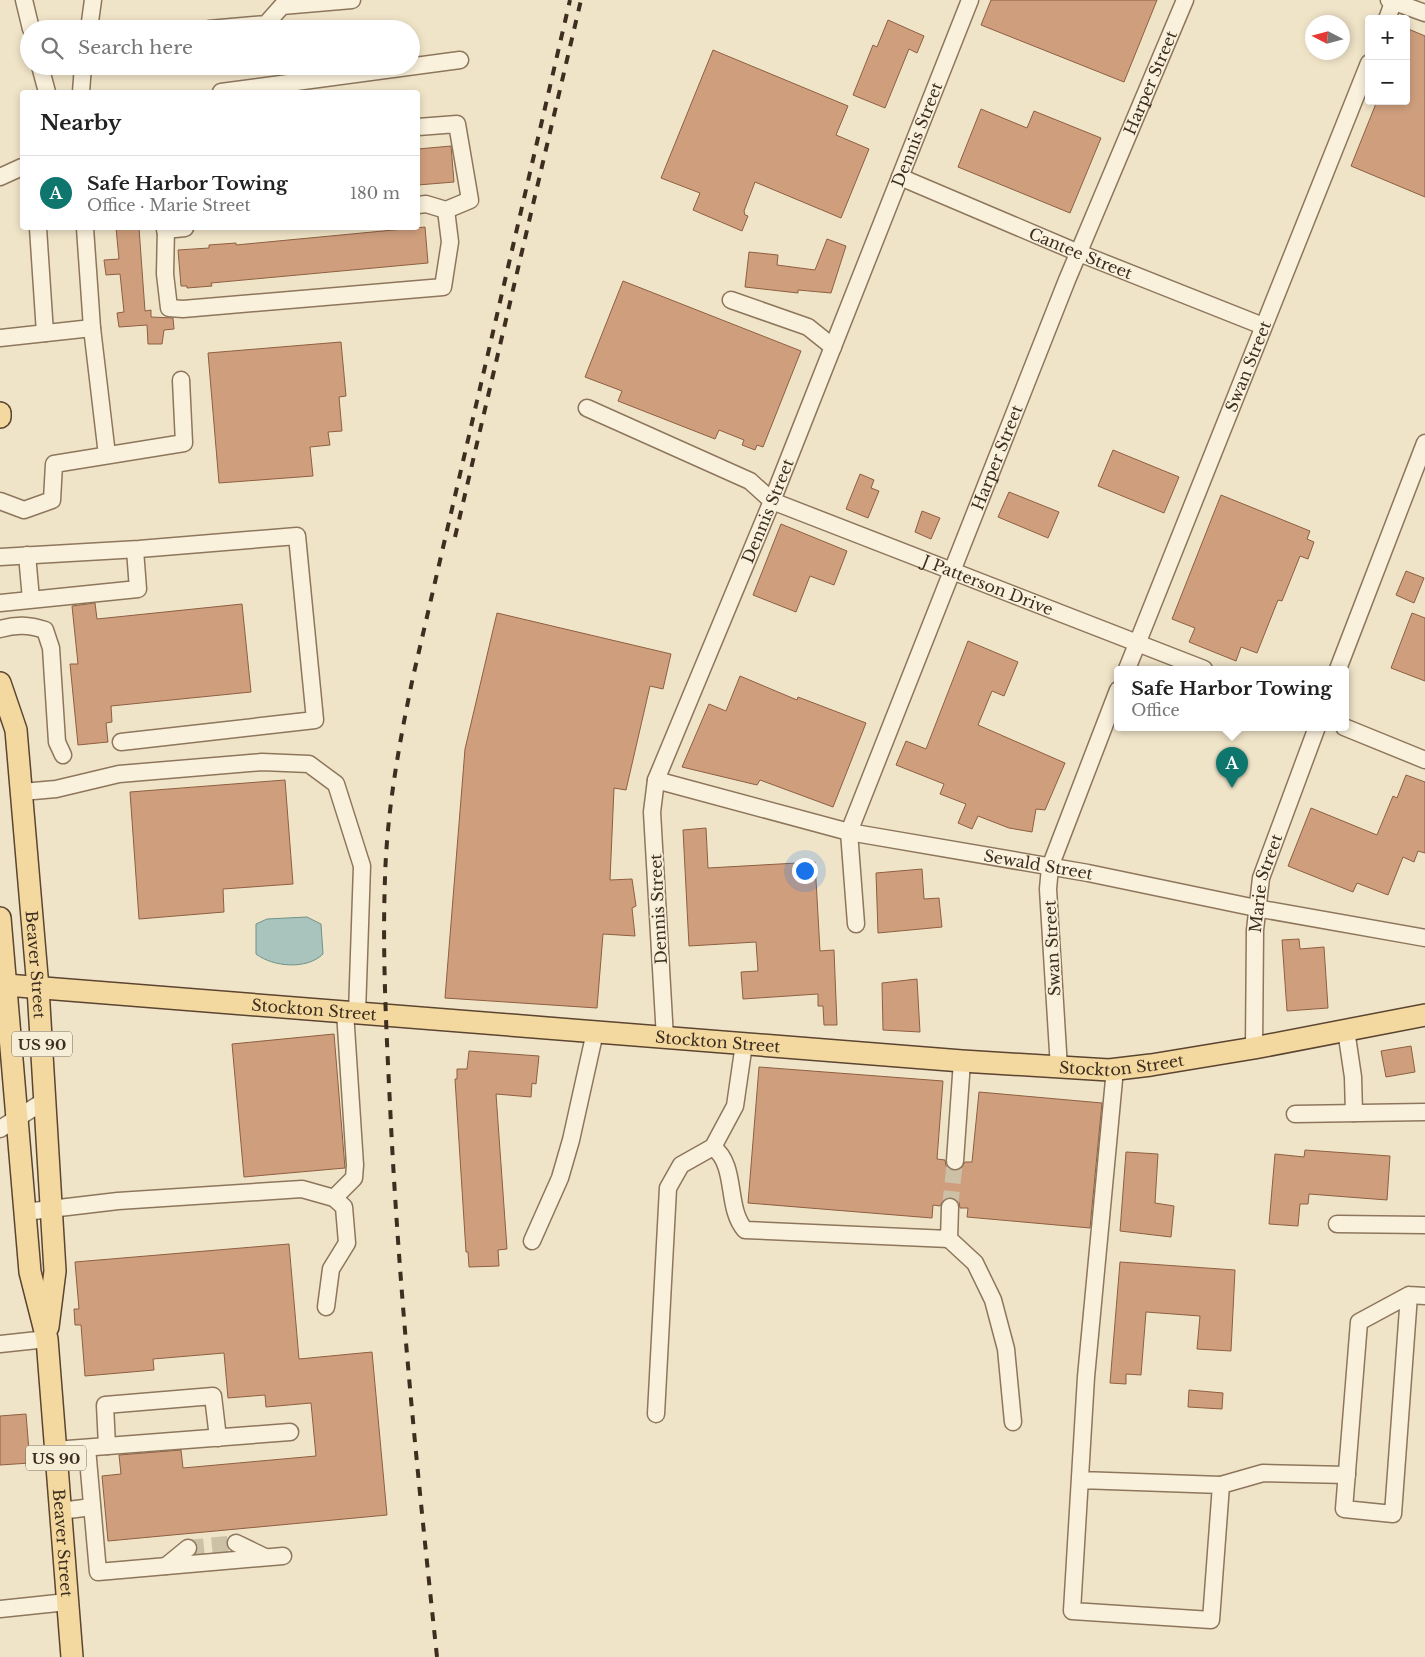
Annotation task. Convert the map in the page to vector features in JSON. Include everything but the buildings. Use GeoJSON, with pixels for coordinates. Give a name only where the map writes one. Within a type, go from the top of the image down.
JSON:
{"type":"FeatureCollection","features":[{"type":"Feature","properties":{"kind":"main road"},"geometry":{"type":"LineString","coordinates":[[0,413],[0,418]]}},
{"type":"Feature","properties":{"kind":"main road","name":"Beaver Street"},"geometry":{"type":"LineString","coordinates":[[0,683],[16,730],[38,988],[55,1271],[47,1339]]}},
{"type":"Feature","properties":{"kind":"main road","name":"Beaver Street"},"geometry":{"type":"LineString","coordinates":[[0,918],[6,985],[8,1124],[25,1212],[30,1272],[47,1339],[72,1657]]}},
{"type":"Feature","properties":{"kind":"main road","name":"Stockton Street"},"geometry":{"type":"LineString","coordinates":[[6,985],[1059,1068],[1115,1069],[1254,1048],[1425,1015]]}},
{"type":"Feature","properties":{"kind":"street"},"geometry":{"type":"LineString","coordinates":[[24,0],[29,20]]}},
{"type":"Feature","properties":{"kind":"street"},"geometry":{"type":"LineString","coordinates":[[90,20],[93,0]]}},
{"type":"Feature","properties":{"kind":"street"},"geometry":{"type":"LineString","coordinates":[[270,20],[282,6],[352,0]]}},
{"type":"Feature","properties":{"kind":"street","name":"Dennis Street"},"geometry":{"type":"LineString","coordinates":[[665,1038],[652,812],[656,780],[772,501],[970,0]]}},
{"type":"Feature","properties":{"kind":"street","name":"Harper Street"},"geometry":{"type":"LineString","coordinates":[[856,924],[850,832],[1080,253],[1185,0]]}},
{"type":"Feature","properties":{"kind":"street"},"geometry":{"type":"LineString","coordinates":[[1388,15],[1392,1],[1425,13]]}},
{"type":"Feature","properties":{"kind":"street"},"geometry":{"type":"LineString","coordinates":[[420,65],[460,60]]}},
{"type":"Feature","properties":{"kind":"street","name":"Swan Street"},"geometry":{"type":"LineString","coordinates":[[1128,666],[1365,73]]}},
{"type":"Feature","properties":{"kind":"street"},"geometry":{"type":"LineString","coordinates":[[42,75],[46,90]]}},
{"type":"Feature","properties":{"kind":"street"},"geometry":{"type":"LineString","coordinates":[[81,90],[82,75]]}},
{"type":"Feature","properties":{"kind":"street"},"geometry":{"type":"LineString","coordinates":[[236,90],[348,75]]}},
{"type":"Feature","properties":{"kind":"street"},"geometry":{"type":"LineString","coordinates":[[420,128],[457,124],[470,200],[446,210],[426,204],[420,205]]}},
{"type":"Feature","properties":{"kind":"street"},"geometry":{"type":"LineString","coordinates":[[0,178],[20,168]]}},
{"type":"Feature","properties":{"kind":"street","name":"Cantee Street"},"geometry":{"type":"LineString","coordinates":[[900,177],[1080,253],[1264,326]]}},
{"type":"Feature","properties":{"kind":"street"},"geometry":{"type":"LineString","coordinates":[[165,230],[169,308],[183,309],[442,287],[450,242],[446,210]]}},
{"type":"Feature","properties":{"kind":"street"},"geometry":{"type":"LineString","coordinates":[[38,230],[45,333]]}},
{"type":"Feature","properties":{"kind":"street"},"geometry":{"type":"LineString","coordinates":[[84,230],[92,328],[106,455]]}},
{"type":"Feature","properties":{"kind":"street"},"geometry":{"type":"LineString","coordinates":[[731,300],[808,327],[833,347]]}},
{"type":"Feature","properties":{"kind":"street"},"geometry":{"type":"LineString","coordinates":[[0,338],[92,328]]}},
{"type":"Feature","properties":{"kind":"street"},"geometry":{"type":"LineString","coordinates":[[0,502],[24,510],[52,500],[54,464],[184,443],[181,380]]}},
{"type":"Feature","properties":{"kind":"street"},"geometry":{"type":"LineString","coordinates":[[587,408],[750,481],[772,501]]}},
{"type":"Feature","properties":{"kind":"street"},"geometry":{"type":"LineString","coordinates":[[1339,666],[1425,443]]}},
{"type":"Feature","properties":{"kind":"street","name":"J Patterson Drive"},"geometry":{"type":"LineString","coordinates":[[772,501],[1196,666]]}},
{"type":"Feature","properties":{"kind":"street"},"geometry":{"type":"LineString","coordinates":[[0,557],[135,550],[297,536],[315,720],[121,742]]}},
{"type":"Feature","properties":{"kind":"street"},"geometry":{"type":"LineString","coordinates":[[0,603],[138,589],[135,550]]}},
{"type":"Feature","properties":{"kind":"street"},"geometry":{"type":"LineString","coordinates":[[27,555],[31,600]]}},
{"type":"Feature","properties":{"kind":"street"},"geometry":{"type":"LineString","coordinates":[[0,629],[14,625],[31,626],[45,630],[51,648],[57,742],[63,755]]}},
{"type":"Feature","properties":{"kind":"street","name":"Swan Street"},"geometry":{"type":"LineString","coordinates":[[1059,1068],[1048,889],[1050,867],[1114,700]]}},
{"type":"Feature","properties":{"kind":"street"},"geometry":{"type":"LineString","coordinates":[[1349,729],[1425,760]]}},
{"type":"Feature","properties":{"kind":"street","name":"Marie Street"},"geometry":{"type":"LineString","coordinates":[[1254,1048],[1256,908],[1261,878],[1315,731]]}},
{"type":"Feature","properties":{"kind":"street"},"geometry":{"type":"LineString","coordinates":[[22,792],[56,789],[119,774],[262,762],[309,764],[336,784],[362,866],[351,1013],[354,1178],[334,1198]]}},
{"type":"Feature","properties":{"kind":"street","name":"Sewald Street"},"geometry":{"type":"LineString","coordinates":[[656,780],[850,832],[1050,867],[1256,908],[1425,938]]}},
{"type":"Feature","properties":{"kind":"street"},"geometry":{"type":"LineString","coordinates":[[1346,1030],[1353,1077],[1354,1114]]}},
{"type":"Feature","properties":{"kind":"street"},"geometry":{"type":"LineString","coordinates":[[532,1242],[560,1178],[571,1140],[595,1032]]}},
{"type":"Feature","properties":{"kind":"street"},"geometry":{"type":"LineString","coordinates":[[656,1414],[668,1188],[681,1165],[713,1147],[735,1106],[744,1044]]}},
{"type":"Feature","properties":{"kind":"street"},"geometry":{"type":"LineString","coordinates":[[955,1161],[962,1061]]}},
{"type":"Feature","properties":{"kind":"street"},"geometry":{"type":"LineString","coordinates":[[1115,1069],[1086,1377],[1072,1611],[1211,1620],[1221,1485]]}},
{"type":"Feature","properties":{"kind":"street"},"geometry":{"type":"LineString","coordinates":[[8,1124],[46,1100]]}},
{"type":"Feature","properties":{"kind":"street"},"geometry":{"type":"LineString","coordinates":[[1295,1114],[1424,1117]]}},
{"type":"Feature","properties":{"kind":"street"},"geometry":{"type":"LineString","coordinates":[[713,1147],[721,1153],[726,1165],[738,1222],[745,1230],[949,1239],[975,1263],[993,1300],[1006,1348],[1013,1422]]}},
{"type":"Feature","properties":{"kind":"street"},"geometry":{"type":"LineString","coordinates":[[25,1212],[118,1202],[302,1189],[334,1198],[344,1207],[347,1243],[331,1269],[326,1307]]}},
{"type":"Feature","properties":{"kind":"street"},"geometry":{"type":"LineString","coordinates":[[949,1239],[950,1207]]}},
{"type":"Feature","properties":{"kind":"street"},"geometry":{"type":"LineString","coordinates":[[1337,1224],[1425,1224]]}},
{"type":"Feature","properties":{"kind":"street"},"geometry":{"type":"LineString","coordinates":[[1417,1296],[1393,1514],[1344,1509],[1359,1322],[1417,1296]]}},
{"type":"Feature","properties":{"kind":"street"},"geometry":{"type":"LineString","coordinates":[[0,1344],[47,1339]]}},
{"type":"Feature","properties":{"kind":"street"},"geometry":{"type":"LineString","coordinates":[[107,1446],[105,1405],[213,1396],[218,1438]]}},
{"type":"Feature","properties":{"kind":"street"},"geometry":{"type":"LineString","coordinates":[[55,1450],[290,1432]]}},
{"type":"Feature","properties":{"kind":"street"},"geometry":{"type":"LineString","coordinates":[[87,1448],[98,1572],[283,1556]]}},
{"type":"Feature","properties":{"kind":"street"},"geometry":{"type":"LineString","coordinates":[[1080,1480],[1221,1485],[1262,1473],[1347,1475]]}},
{"type":"Feature","properties":{"kind":"street"},"geometry":{"type":"LineString","coordinates":[[60,1511],[92,1507]]}},
{"type":"Feature","properties":{"kind":"street"},"geometry":{"type":"LineString","coordinates":[[236,1543],[265,1557]]}},
{"type":"Feature","properties":{"kind":"street"},"geometry":{"type":"LineString","coordinates":[[166,1566],[188,1548]]}},
{"type":"Feature","properties":{"kind":"street"},"geometry":{"type":"LineString","coordinates":[[0,1609],[67,1602]]}},
{"type":"Feature","properties":{"kind":"water"},"geometry":{"type":"Polygon","coordinates":[[[307,917],[321,924],[323,954],[308,963],[290,965],[271,962],[256,954],[256,924],[267,919],[307,917]]]}},
{"type":"Feature","properties":{"kind":"tunnel"},"geometry":{"type":"LineString","coordinates":[[950,1207],[955,1161]]}},
{"type":"Feature","properties":{"kind":"tunnel"},"geometry":{"type":"LineString","coordinates":[[188,1548],[236,1543]]}},
{"type":"Feature","properties":{"kind":"railway"},"geometry":{"type":"LineString","coordinates":[[437,1657],[410,1391],[395,1192],[385,971],[384,909],[388,827],[394,777],[413,677],[570,0]]}},
{"type":"Feature","properties":{"kind":"railway"},"geometry":{"type":"LineString","coordinates":[[455,537],[581,0]]}},
{"type":"Feature","properties":{"kind":"place","name":"Safe Harbor Towing"},"geometry":{"type":"Point","coordinates":[1232,788]}}]}
